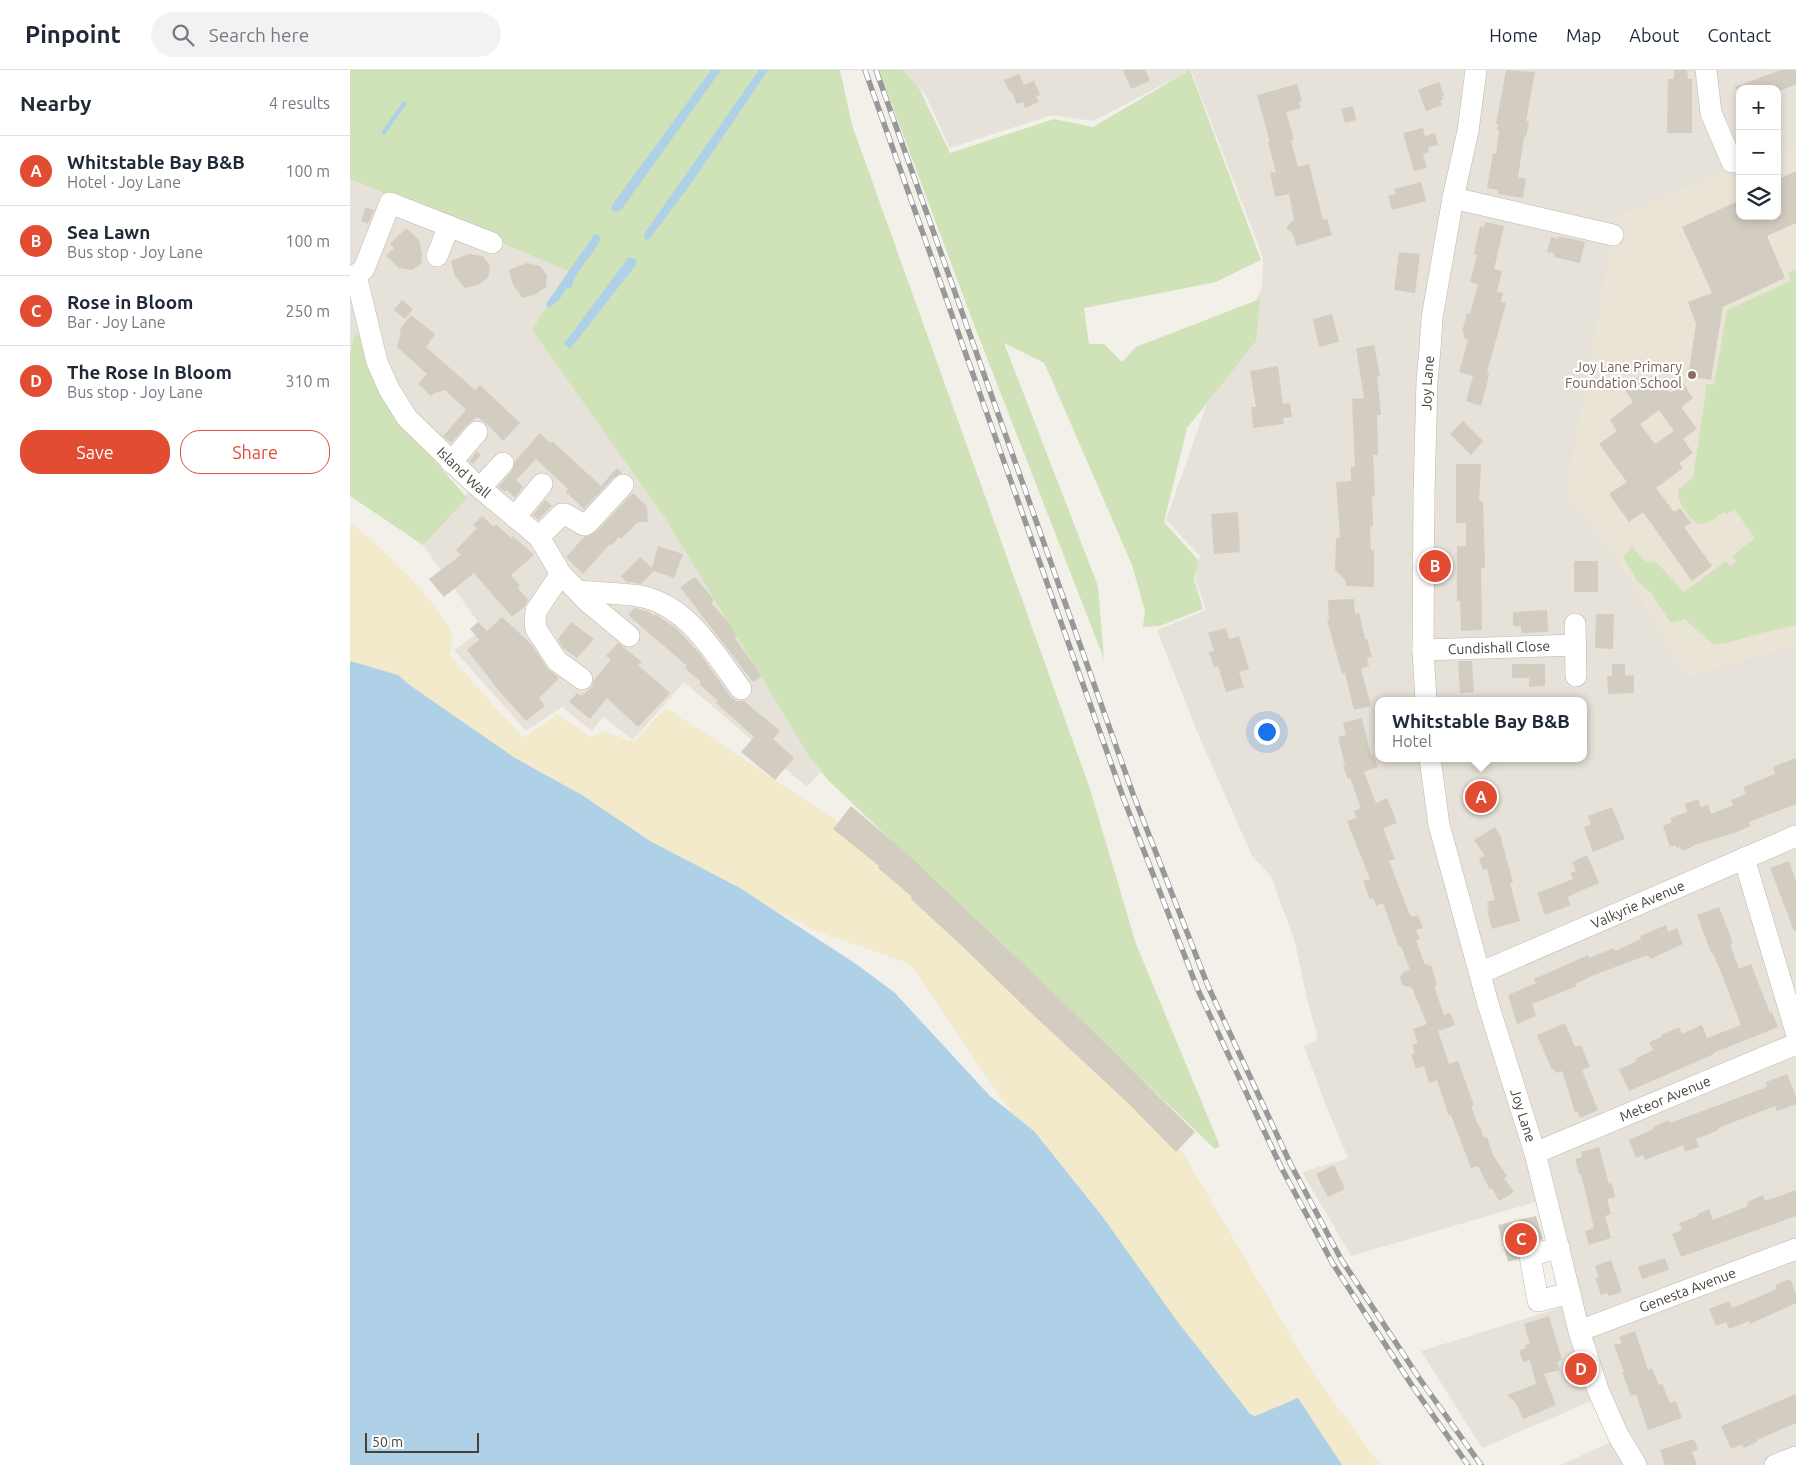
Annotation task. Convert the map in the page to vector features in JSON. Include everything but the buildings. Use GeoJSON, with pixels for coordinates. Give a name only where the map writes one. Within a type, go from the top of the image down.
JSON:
{"type":"FeatureCollection","features":[{"type":"Feature","properties":{"kind":"street","name":"Joy Lane"},"geometry":{"type":"LineString","coordinates":[[1426,697],[1423,650],[1427,382],[1432,318],[1453,198],[1468,130],[1476,70]]}},
{"type":"Feature","properties":{"kind":"street"},"geometry":{"type":"LineString","coordinates":[[1706,70],[1711,113],[1732,162]]}},
{"type":"Feature","properties":{"kind":"street"},"geometry":{"type":"LineString","coordinates":[[1453,198],[1613,235]]}},
{"type":"Feature","properties":{"kind":"street","name":"Island Wall"},"geometry":{"type":"LineString","coordinates":[[492,243],[390,203],[364,269],[353,274],[358,317],[382,376],[407,418],[451,462],[539,537],[561,574],[629,636]]}},
{"type":"Feature","properties":{"kind":"street"},"geometry":{"type":"LineString","coordinates":[[437,256],[449,226]]}},
{"type":"Feature","properties":{"kind":"street"},"geometry":{"type":"LineString","coordinates":[[451,462],[477,432]]}},
{"type":"Feature","properties":{"kind":"street"},"geometry":{"type":"LineString","coordinates":[[480,488],[503,462]]}},
{"type":"Feature","properties":{"kind":"street"},"geometry":{"type":"LineString","coordinates":[[515,517],[542,484]]}},
{"type":"Feature","properties":{"kind":"street"},"geometry":{"type":"LineString","coordinates":[[539,537],[562,514],[584,525],[588,523],[623,484]]}},
{"type":"Feature","properties":{"kind":"street"},"geometry":{"type":"LineString","coordinates":[[561,574],[536,612],[534,622],[536,629],[557,661],[582,679]]}},
{"type":"Feature","properties":{"kind":"street"},"geometry":{"type":"LineString","coordinates":[[578,591],[640,596],[666,606],[694,626],[742,689]]}},
{"type":"Feature","properties":{"kind":"street","name":"Cundishall Close"},"geometry":{"type":"LineString","coordinates":[[1423,650],[1575,635],[1576,676]]}},
{"type":"Feature","properties":{"kind":"street","name":"Joy Lane"},"geometry":{"type":"LineString","coordinates":[[1431,762],[1439,825],[1480,973],[1535,1153],[1580,1331],[1598,1390],[1618,1435],[1636,1465]]}},
{"type":"Feature","properties":{"kind":"street","name":"Valkyrie Avenue"},"geometry":{"type":"LineString","coordinates":[[1480,973],[1796,836]]}},
{"type":"Feature","properties":{"kind":"street"},"geometry":{"type":"LineString","coordinates":[[1744,858],[1796,1032]]}},
{"type":"Feature","properties":{"kind":"street","name":"Meteor Avenue"},"geometry":{"type":"LineString","coordinates":[[1535,1153],[1796,1044]]}},
{"type":"Feature","properties":{"kind":"street"},"geometry":{"type":"LineString","coordinates":[[1559,1247],[1530,1256],[1538,1301],[1570,1293]]}},
{"type":"Feature","properties":{"kind":"street","name":"Genesta Avenue"},"geometry":{"type":"LineString","coordinates":[[1580,1331],[1796,1249]]}},
{"type":"Feature","properties":{"kind":"street"},"geometry":{"type":"LineString","coordinates":[[1775,1465],[1796,1457]]}},
{"type":"Feature","properties":{"kind":"shaded area"},"geometry":{"type":"Polygon","coordinates":[[[900,70],[1191,70],[1093,121],[1052,115],[950,148],[925,94],[900,70]]]}},
{"type":"Feature","properties":{"kind":"shaded area"},"geometry":{"type":"Polygon","coordinates":[[[1191,70],[1796,70],[1796,1465],[1561,1465],[1628,1434],[1610,1393],[1482,1448],[1421,1351],[1582,1301],[1556,1196],[1351,1256],[1302,1172],[1348,1158],[1304,1046],[1318,1039],[1295,942],[1271,876],[1252,856],[1196,729],[1157,630],[1206,610],[1195,578],[1200,556],[1166,520],[1218,372],[1262,288],[1263,257],[1191,70]]]}},
{"type":"Feature","properties":{"kind":"shaded area","name":"Joy Lane Primary Foundation School"},"geometry":{"type":"Polygon","coordinates":[[[1796,142],[1796,645],[1687,677],[1612,551],[1565,496],[1616,217],[1736,167],[1736,220],[1781,220],[1781,148],[1796,142]]]}},
{"type":"Feature","properties":{"kind":"shaded area"},"geometry":{"type":"Polygon","coordinates":[[[350,179],[568,271],[532,330],[665,518],[808,755],[821,772],[807,787],[684,682],[633,740],[603,717],[592,731],[562,707],[526,731],[454,650],[483,629],[423,545],[475,484],[406,411],[353,335],[350,352],[350,179]]]}},
{"type":"Feature","properties":{"kind":"green space"},"geometry":{"type":"Polygon","coordinates":[[[350,70],[840,70],[852,125],[1090,789],[1136,944],[1220,1146],[1215,1149],[828,780],[808,755],[665,518],[532,330],[568,271],[350,179],[350,70]]]}},
{"type":"Feature","properties":{"kind":"green space"},"geometry":{"type":"Polygon","coordinates":[[[879,70],[903,70],[920,90],[950,153],[1054,119],[1093,127],[1190,70],[1261,260],[1216,282],[1084,308],[1089,344],[1104,344],[1122,362],[1136,347],[1260,299],[1256,341],[1187,428],[1164,522],[1199,561],[1194,579],[1203,609],[1160,626],[1143,627],[1145,611],[1132,565],[1044,363],[1004,343],[1098,586],[1104,659],[973,322],[879,70]]]}},
{"type":"Feature","properties":{"kind":"green space"},"geometry":{"type":"Polygon","coordinates":[[[1796,270],[1796,625],[1727,643],[1713,644],[1685,619],[1671,623],[1651,593],[1638,582],[1623,557],[1632,547],[1645,561],[1657,563],[1684,592],[1726,561],[1730,566],[1736,562],[1732,556],[1755,538],[1734,509],[1726,515],[1724,512],[1702,524],[1693,520],[1679,500],[1678,490],[1693,477],[1706,384],[1714,385],[1727,310],[1791,281],[1788,273],[1796,270]]]}},
{"type":"Feature","properties":{"kind":"green space"},"geometry":{"type":"Polygon","coordinates":[[[354,334],[366,340],[392,411],[467,498],[423,545],[350,496],[350,352],[354,334]]]}},
{"type":"Feature","properties":{"kind":"sand"},"geometry":{"type":"Polygon","coordinates":[[[350,523],[375,543],[439,611],[452,637],[450,656],[523,738],[557,715],[591,737],[604,731],[633,742],[666,708],[833,818],[909,884],[983,954],[1183,1153],[1312,1372],[1380,1465],[1260,1465],[1218,1416],[910,964],[816,931],[681,862],[350,684],[350,523]]]}},
{"type":"Feature","properties":{"kind":"water"},"geometry":{"type":"Polygon","coordinates":[[[711,70],[721,70],[621,210],[615,212],[611,209],[613,204],[711,70]]]}},
{"type":"Feature","properties":{"kind":"water"},"geometry":{"type":"Polygon","coordinates":[[[759,70],[768,70],[695,178],[650,238],[645,240],[644,234],[759,70]]]}},
{"type":"Feature","properties":{"kind":"water"},"geometry":{"type":"Polygon","coordinates":[[[597,234],[601,238],[573,282],[572,288],[567,288],[559,300],[549,308],[546,304],[594,235],[597,234]]]}},
{"type":"Feature","properties":{"kind":"water"},"geometry":{"type":"Polygon","coordinates":[[[629,257],[637,260],[635,266],[570,349],[564,344],[629,257]]]}},
{"type":"Feature","properties":{"kind":"water"},"geometry":{"type":"Polygon","coordinates":[[[350,661],[398,675],[515,758],[582,795],[650,841],[740,888],[856,964],[895,993],[990,1096],[1034,1131],[1102,1216],[1177,1321],[1250,1414],[1255,1416],[1298,1398],[1342,1465],[350,1465],[350,661]]]}},
{"type":"Feature","properties":{"kind":"waterway"},"geometry":{"type":"LineString","coordinates":[[384,132],[404,104]]}},
{"type":"Feature","properties":{"kind":"railway"},"geometry":{"type":"LineString","coordinates":[[865,70],[1123,797],[1198,990],[1281,1167],[1333,1264],[1411,1384],[1468,1465]]}},
{"type":"Feature","properties":{"kind":"railway"},"geometry":{"type":"LineString","coordinates":[[876,70],[1133,794],[1208,986],[1290,1163],[1341,1259],[1419,1378],[1481,1465]]}},
{"type":"Feature","properties":{"kind":"place","name":"Joy Lane Primary Foundation School"},"geometry":{"type":"Point","coordinates":[1692,375]}},
{"type":"Feature","properties":{"kind":"place","name":"Sea Lawn"},"geometry":{"type":"Point","coordinates":[1435,566]}},
{"type":"Feature","properties":{"kind":"place","name":"Whitstable Bay B&B"},"geometry":{"type":"Point","coordinates":[1481,797]}},
{"type":"Feature","properties":{"kind":"place","name":"Rose in Bloom"},"geometry":{"type":"Point","coordinates":[1521,1239]}},
{"type":"Feature","properties":{"kind":"place","name":"The Rose In Bloom"},"geometry":{"type":"Point","coordinates":[1581,1369]}}]}
